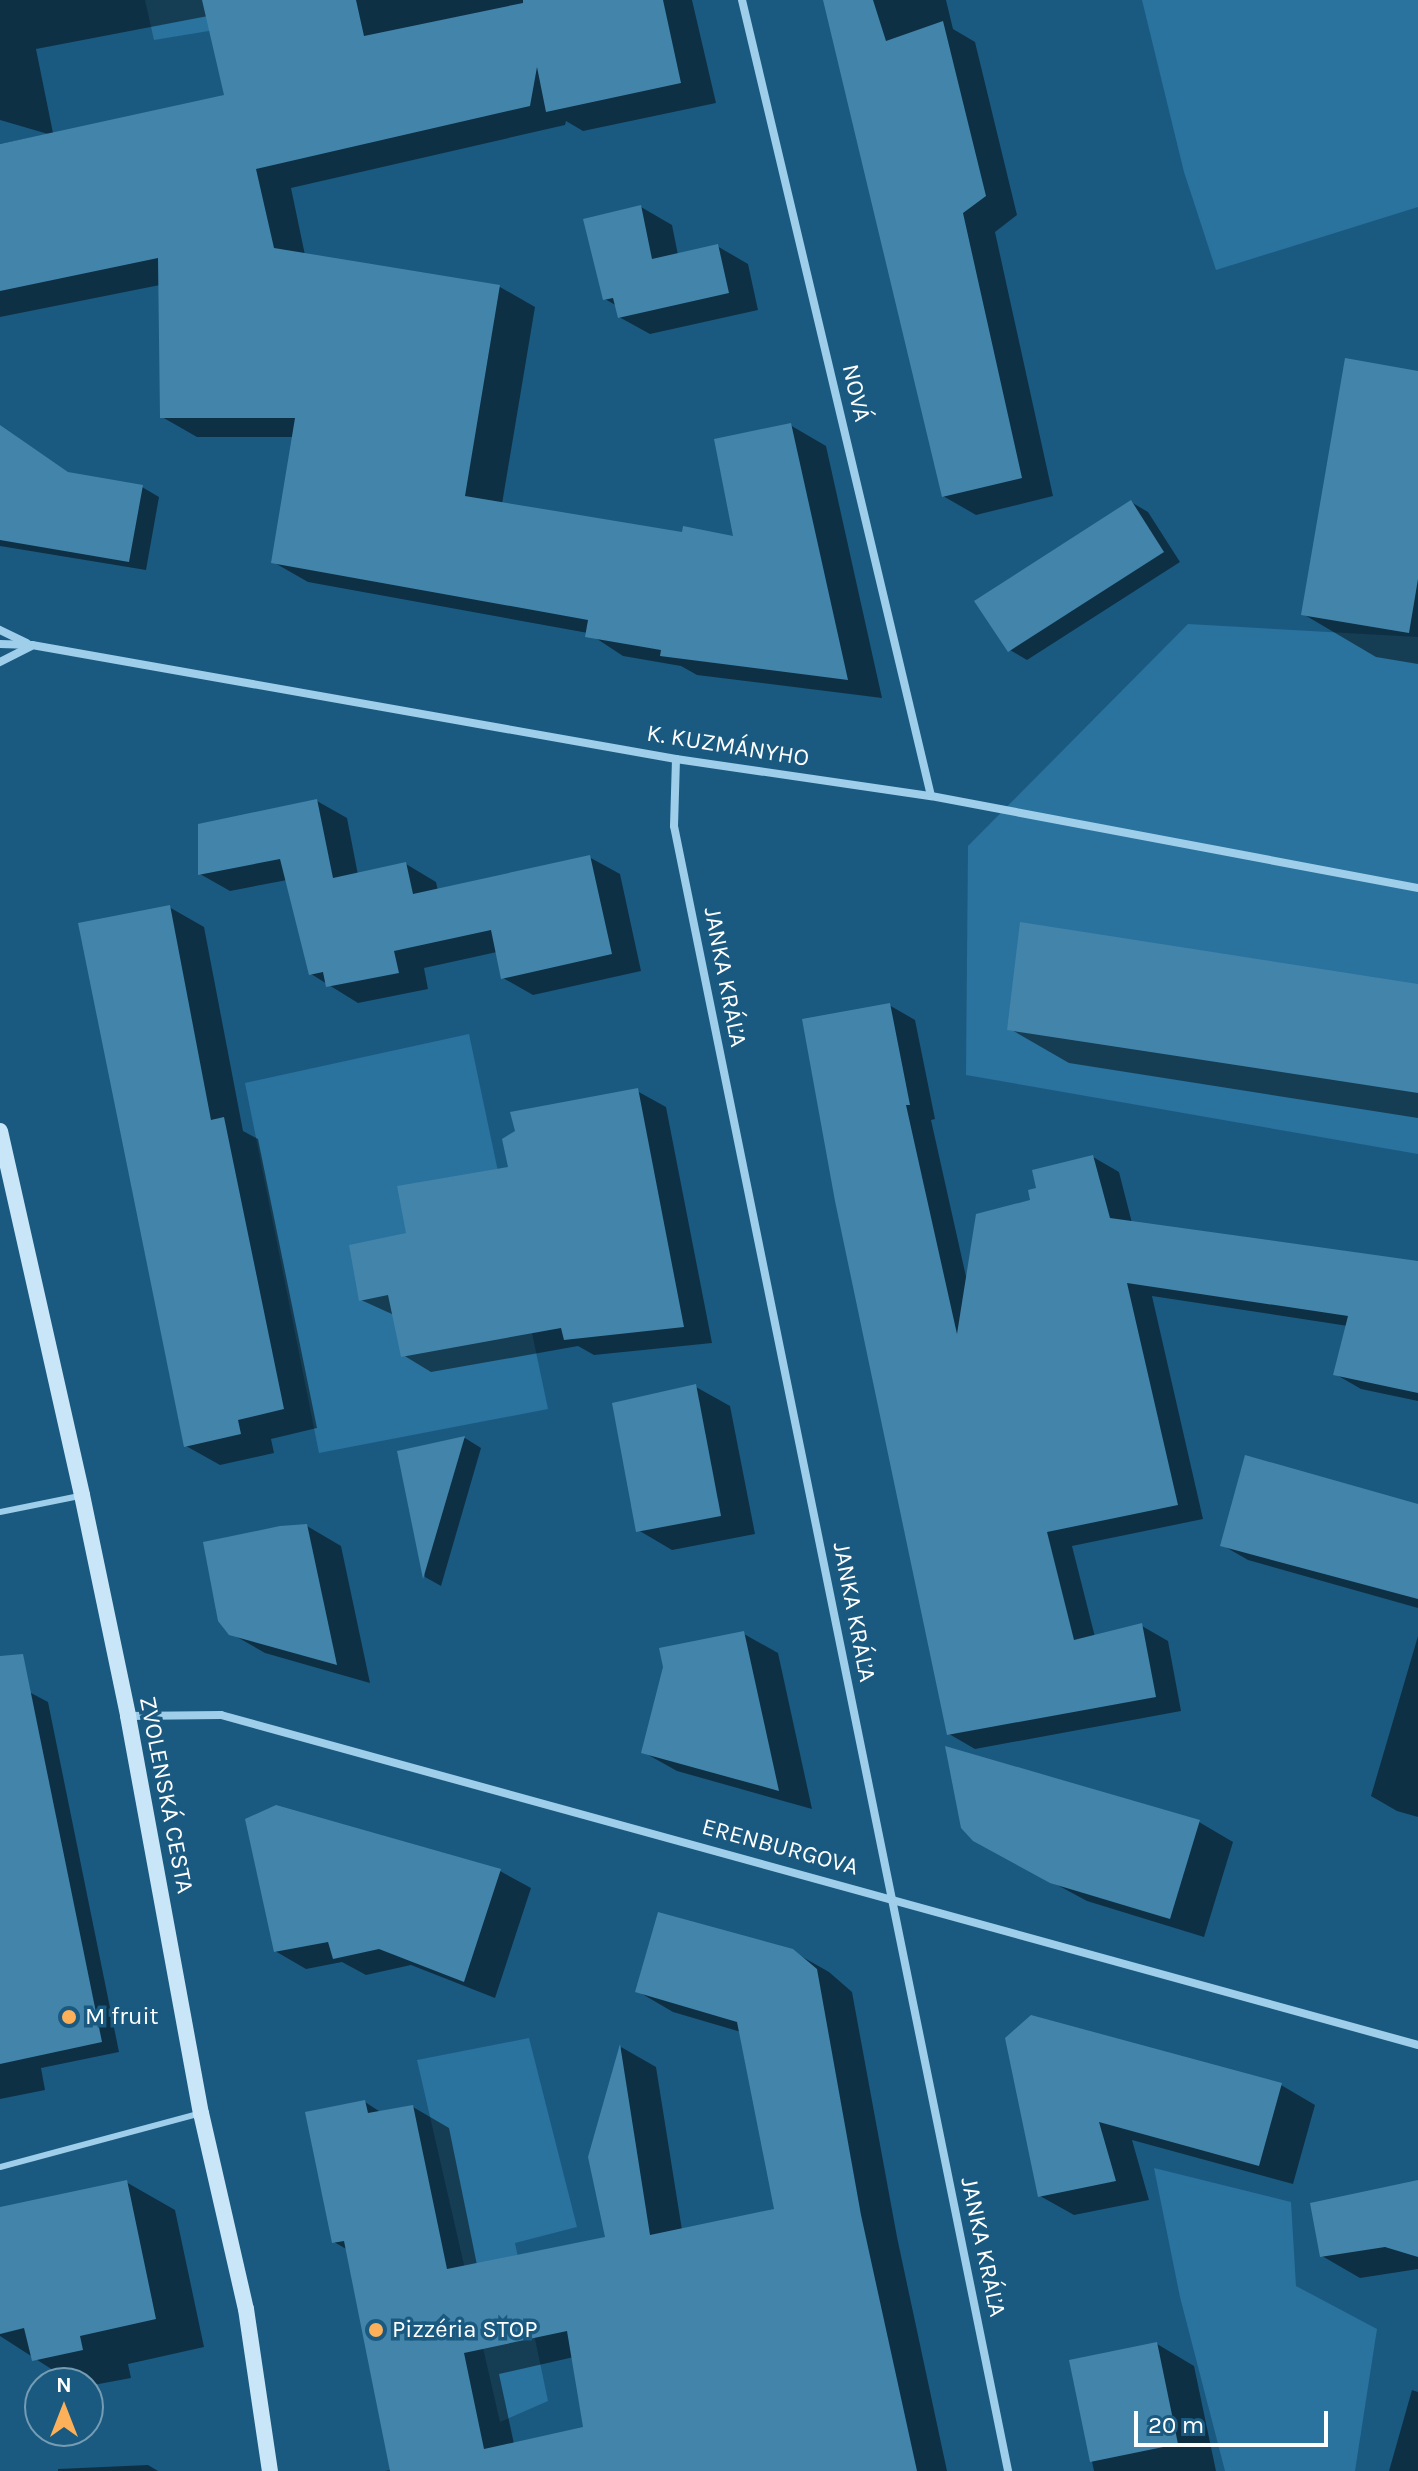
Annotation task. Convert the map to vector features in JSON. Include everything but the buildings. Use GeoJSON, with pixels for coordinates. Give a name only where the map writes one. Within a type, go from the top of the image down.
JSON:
{"type":"FeatureCollection","features":[{"type":"Feature","properties":{"kind":"street","name":"NOVÁ"},"geometry":{"type":"LineString","coordinates":[[742,0],[931,796]]}},
{"type":"Feature","properties":{"kind":"street","name":"K. KUZMÁNYHO"},"geometry":{"type":"LineString","coordinates":[[0,630],[32,645]]}},
{"type":"Feature","properties":{"kind":"street","name":"K. KUZMÁNYHO"},"geometry":{"type":"LineString","coordinates":[[0,644],[32,645],[676,759],[931,796],[1418,888]]}},
{"type":"Feature","properties":{"kind":"street"},"geometry":{"type":"LineString","coordinates":[[0,662],[32,645]]}},
{"type":"Feature","properties":{"kind":"street","name":"JANKA KRÁĽA"},"geometry":{"type":"LineString","coordinates":[[676,759],[674,826],[1008,2471]]}},
{"type":"Feature","properties":{"kind":"street","name":"ZVOLENSKÁ CESTA"},"geometry":{"type":"LineString","coordinates":[[0,1131],[128,1716],[201,2113],[246,2309],[270,2471]]}},
{"type":"Feature","properties":{"kind":"street","name":"ERENBURGOVA"},"geometry":{"type":"LineString","coordinates":[[128,1716],[221,1715],[1418,2045]]}},
{"type":"Feature","properties":{"kind":"lane"},"geometry":{"type":"LineString","coordinates":[[0,1512],[82,1495]]}},
{"type":"Feature","properties":{"kind":"lane"},"geometry":{"type":"LineString","coordinates":[[0,2167],[201,2113]]}},
{"type":"Feature","properties":{"kind":"shaded area"},"geometry":{"type":"Polygon","coordinates":[[[145,0],[258,0],[263,22],[154,40],[145,0]]]}},
{"type":"Feature","properties":{"kind":"shaded area"},"geometry":{"type":"Polygon","coordinates":[[[1142,0],[1418,0],[1418,207],[1216,270],[1184,172],[1142,0]]]}},
{"type":"Feature","properties":{"kind":"shaded area"},"geometry":{"type":"Polygon","coordinates":[[[1188,624],[1418,637],[1418,1154],[966,1075],[968,846],[1188,624]]]}},
{"type":"Feature","properties":{"kind":"shaded area"},"geometry":{"type":"Polygon","coordinates":[[[469,1034],[548,1409],[319,1453],[245,1083],[469,1034]]]}},
{"type":"Feature","properties":{"kind":"shaded area"},"geometry":{"type":"Polygon","coordinates":[[[529,2038],[577,2227],[515,2243],[548,2401],[500,2422],[417,2060],[529,2038]]]}},
{"type":"Feature","properties":{"kind":"shaded area"},"geometry":{"type":"Polygon","coordinates":[[[1154,2168],[1291,2202],[1296,2286],[1377,2329],[1355,2471],[1225,2471],[1180,2297],[1154,2168]]]}},
{"type":"Feature","properties":{"kind":"place","name":"M fruit"},"geometry":{"type":"Point","coordinates":[69,2017]}},
{"type":"Feature","properties":{"kind":"place","name":"Pizzéria STOP"},"geometry":{"type":"Point","coordinates":[376,2330]}}]}
